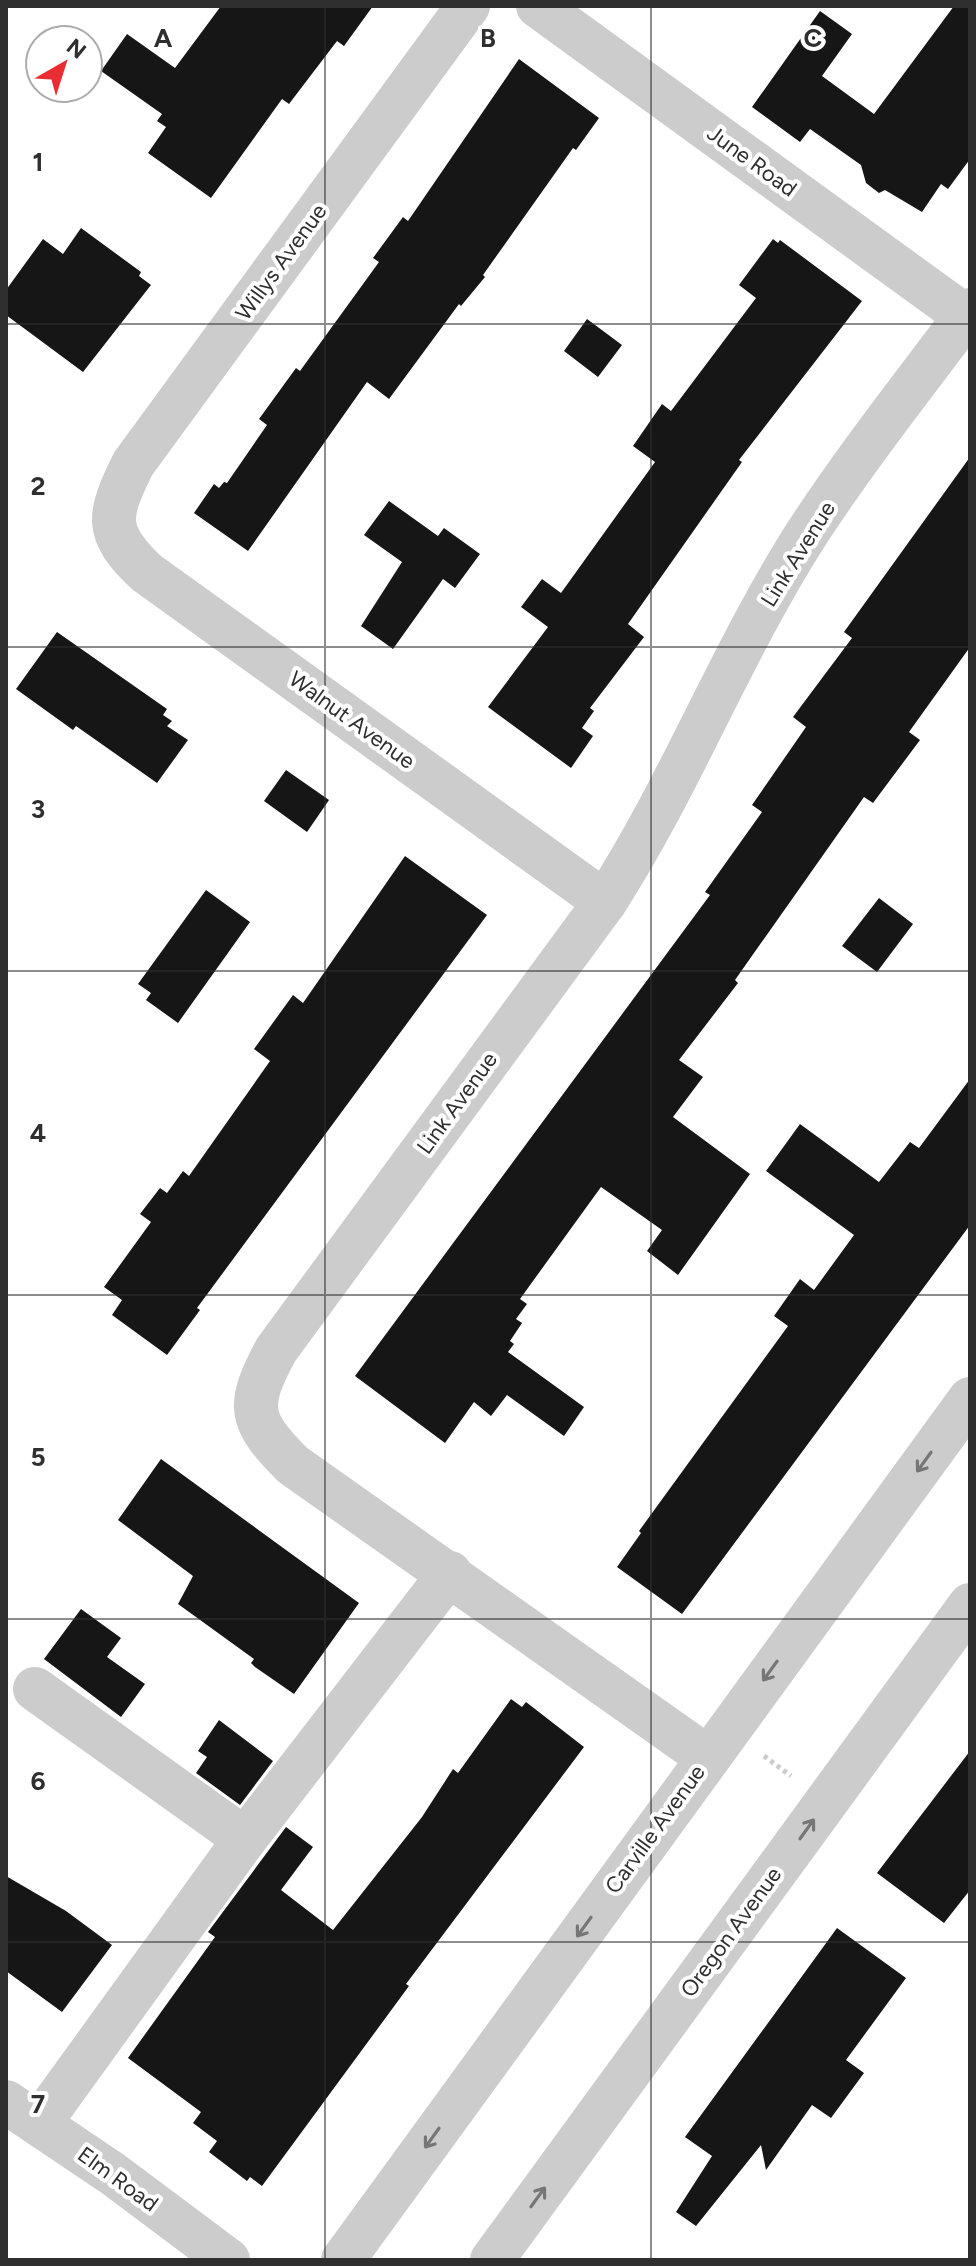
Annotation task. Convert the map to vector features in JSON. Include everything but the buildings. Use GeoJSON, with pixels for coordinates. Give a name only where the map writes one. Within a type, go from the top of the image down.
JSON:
{"type":"FeatureCollection","features":[{"type":"Feature","properties":{"kind":"street","name":"Willys Avenue"},"geometry":{"type":"LineString","coordinates":[[112,526],[116,498],[133,464],[468,6]]}},
{"type":"Feature","properties":{"kind":"street","name":"June Road"},"geometry":{"type":"LineString","coordinates":[[538,6],[963,330]]}},
{"type":"Feature","properties":{"kind":"street","name":"Link Avenue"},"geometry":{"type":"LineString","coordinates":[[717,1743],[450,1573],[293,1465],[265,1438],[254,1409],[259,1382],[276,1350],[605,902],[642,844],[718,692],[809,530],[963,330]]}},
{"type":"Feature","properties":{"kind":"street","name":"Walnut Avenue"},"geometry":{"type":"LineString","coordinates":[[112,526],[123,551],[147,573],[605,902]]}},
{"type":"Feature","properties":{"kind":"street","name":"Carville Avenue"},"geometry":{"type":"LineString","coordinates":[[343,2260],[970,1399]]}},
{"type":"Feature","properties":{"kind":"street"},"geometry":{"type":"LineString","coordinates":[[23,2113],[245,1839],[450,1573]]}},
{"type":"Feature","properties":{"kind":"street","name":"Oregon Avenue"},"geometry":{"type":"LineString","coordinates":[[492,2260],[970,1605]]}},
{"type":"Feature","properties":{"kind":"street"},"geometry":{"type":"LineString","coordinates":[[35,1689],[245,1839]]}},
{"type":"Feature","properties":{"kind":"street","name":"Elm Road"},"geometry":{"type":"LineString","coordinates":[[23,2113],[228,2260]]}},
{"type":"Feature","properties":{"kind":"path"},"geometry":{"type":"LineString","coordinates":[[717,1743],[826,1802]]}}]}
